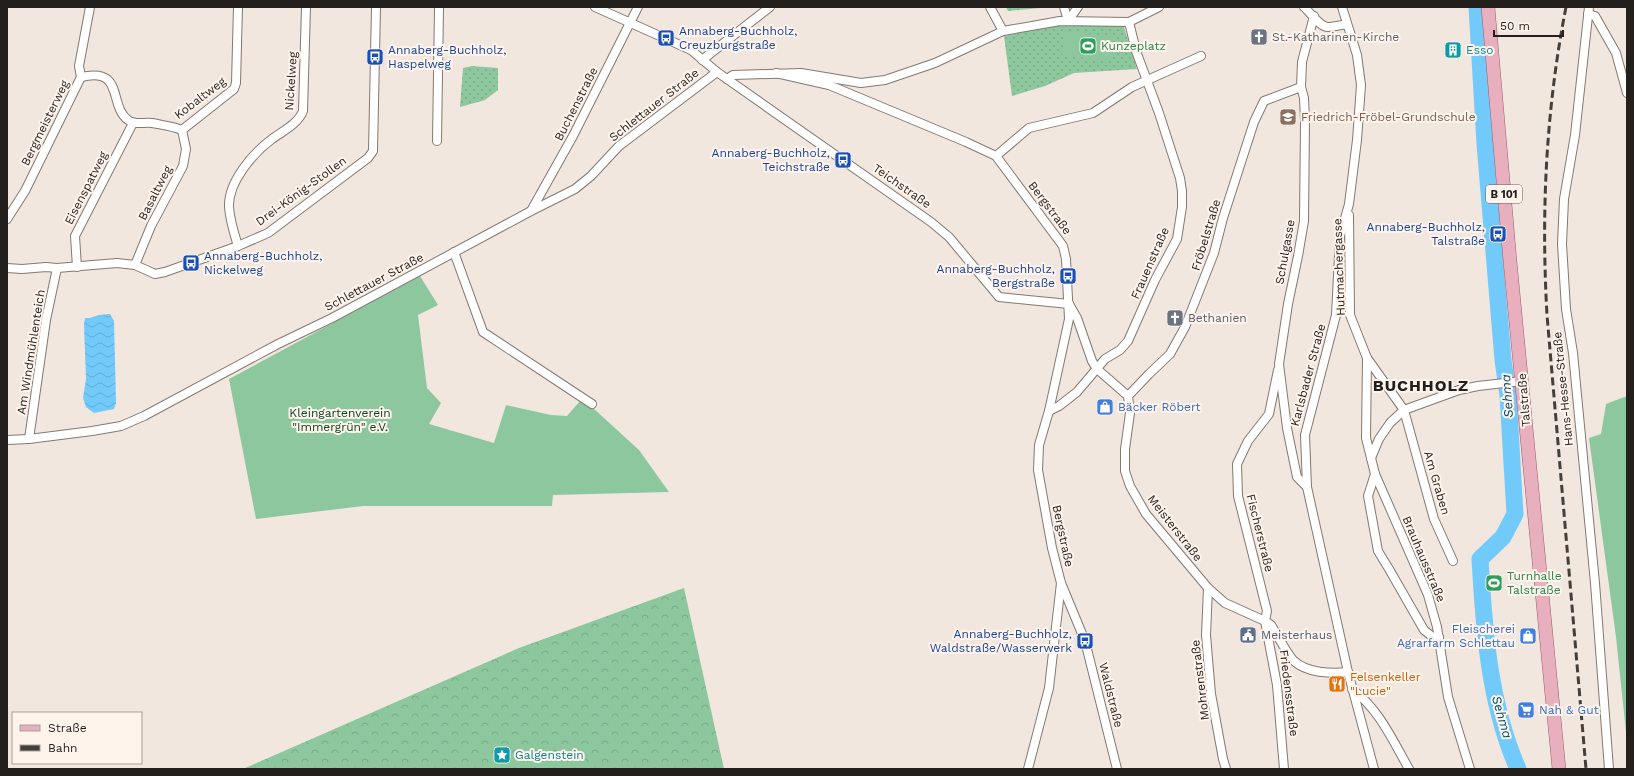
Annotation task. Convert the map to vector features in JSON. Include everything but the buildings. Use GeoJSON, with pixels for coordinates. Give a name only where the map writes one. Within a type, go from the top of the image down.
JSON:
{"type":"FeatureCollection","features":[{"type":"Feature","properties":{"kind":"main road","name":"Talstraße"},"geometry":{"type":"LineString","coordinates":[[1488,7],[1519,382],[1559,769]]}},
{"type":"Feature","properties":{"kind":"street","name":"Bergmeisterweg"},"geometry":{"type":"LineString","coordinates":[[7,219],[25,192],[81,77],[79,66],[90,7]]}},
{"type":"Feature","properties":{"kind":"street","name":"Kobaltweg"},"geometry":{"type":"LineString","coordinates":[[133,123],[152,123],[182,130],[234,89],[236,83],[238,7]]}},
{"type":"Feature","properties":{"kind":"street","name":"Nickelweg"},"geometry":{"type":"LineString","coordinates":[[238,246],[232,228],[229,206],[234,185],[258,149],[296,122],[303,111],[306,7]]}},
{"type":"Feature","properties":{"kind":"street","name":"Drei-König-Stollen"},"geometry":{"type":"LineString","coordinates":[[7,268],[57,268],[117,263],[135,265],[155,274],[165,272],[238,246],[268,232],[368,158],[373,151],[376,7]]}},
{"type":"Feature","properties":{"kind":"street"},"geometry":{"type":"LineString","coordinates":[[437,141],[439,7]]}},
{"type":"Feature","properties":{"kind":"street","name":"Teichstraße"},"geometry":{"type":"LineString","coordinates":[[595,7],[690,50],[717,72],[931,222],[949,237],[999,297],[1069,304]]}},
{"type":"Feature","properties":{"kind":"street","name":"Buchenstraße"},"geometry":{"type":"LineString","coordinates":[[531,211],[573,136],[638,7]]}},
{"type":"Feature","properties":{"kind":"street"},"geometry":{"type":"LineString","coordinates":[[702,60],[770,7]]}},
{"type":"Feature","properties":{"kind":"street"},"geometry":{"type":"LineString","coordinates":[[990,7],[1003,31]]}},
{"type":"Feature","properties":{"kind":"street"},"geometry":{"type":"LineString","coordinates":[[1064,7],[1068,21]]}},
{"type":"Feature","properties":{"kind":"street"},"geometry":{"type":"LineString","coordinates":[[1068,21],[1078,7]]}},
{"type":"Feature","properties":{"kind":"street"},"geometry":{"type":"LineString","coordinates":[[727,79],[734,75],[801,73],[861,83],[885,80],[935,63],[1003,31],[1068,21],[1129,22],[1159,7]]}},
{"type":"Feature","properties":{"kind":"street"},"geometry":{"type":"LineString","coordinates":[[1304,7],[1320,24],[1327,27],[1347,24]]}},
{"type":"Feature","properties":{"kind":"street","name":"Karlsbader Straße"},"geometry":{"type":"LineString","coordinates":[[1342,7],[1357,55],[1361,85],[1357,140],[1349,204],[1340,236],[1336,315],[1305,435],[1307,487],[1352,689],[1374,769]]}},
{"type":"Feature","properties":{"kind":"street"},"geometry":{"type":"LineString","coordinates":[[1589,10],[1595,16],[1616,53],[1627,93]]}},
{"type":"Feature","properties":{"kind":"street","name":"Hans-Hesse-Straße"},"geometry":{"type":"LineString","coordinates":[[1589,10],[1575,135],[1564,199],[1562,244],[1566,309],[1573,360],[1596,583],[1609,769]]}},
{"type":"Feature","properties":{"kind":"street","name":"Schulgasse"},"geometry":{"type":"LineString","coordinates":[[1307,487],[1297,477],[1287,428],[1279,364],[1288,304],[1304,221],[1305,120],[1304,98],[1301,87],[1302,62],[1314,16]]}},
{"type":"Feature","properties":{"kind":"street","name":"Frauenstraße"},"geometry":{"type":"LineString","coordinates":[[1049,411],[1059,406],[1077,392],[1105,359],[1120,350],[1128,341],[1155,280],[1177,238],[1180,223],[1182,191],[1180,178],[1136,51],[1129,22]]}},
{"type":"Feature","properties":{"kind":"street"},"geometry":{"type":"LineString","coordinates":[[996,156],[1029,128],[1093,113],[1132,87],[1201,56]]}},
{"type":"Feature","properties":{"kind":"street","name":"Schlettauer Straße"},"geometry":{"type":"LineString","coordinates":[[7,440],[29,439],[121,426],[144,416],[278,344],[332,318],[531,211],[575,190],[619,146],[717,72]]}},
{"type":"Feature","properties":{"kind":"street","name":"Bergstraße"},"geometry":{"type":"LineString","coordinates":[[776,73],[828,85],[966,142],[996,156],[1063,246],[1066,259],[1069,319],[1049,411],[1039,446],[1038,470],[1052,548],[1062,583]]}},
{"type":"Feature","properties":{"kind":"street"},"geometry":{"type":"LineString","coordinates":[[81,77],[91,74],[103,76],[110,84],[123,115],[133,123]]}},
{"type":"Feature","properties":{"kind":"street","name":"Fröbelstraße"},"geometry":{"type":"LineString","coordinates":[[1128,396],[1170,354],[1184,327],[1206,276],[1254,122],[1264,101],[1301,87]]}},
{"type":"Feature","properties":{"kind":"street","name":"Eisenspatweg"},"geometry":{"type":"LineString","coordinates":[[77,267],[75,236],[133,123]]}},
{"type":"Feature","properties":{"kind":"street","name":"Basaltweg"},"geometry":{"type":"LineString","coordinates":[[135,265],[152,226],[183,166],[186,149],[182,130]]}},
{"type":"Feature","properties":{"kind":"street","name":"Hutmachergasse"},"geometry":{"type":"LineString","coordinates":[[1349,204],[1350,315],[1367,358],[1404,410]]}},
{"type":"Feature","properties":{"kind":"street"},"geometry":{"type":"LineString","coordinates":[[454,252],[484,332],[592,404]]}},
{"type":"Feature","properties":{"kind":"street","name":"Am Windmühlenteich"},"geometry":{"type":"LineString","coordinates":[[29,439],[46,320],[57,268]]}},
{"type":"Feature","properties":{"kind":"street"},"geometry":{"type":"LineString","coordinates":[[1069,304],[1077,318],[1092,361],[1097,369],[1128,396]]}},
{"type":"Feature","properties":{"kind":"street","name":"Brauhausstraße"},"geometry":{"type":"LineString","coordinates":[[1367,358],[1366,438],[1374,474],[1428,595],[1437,627],[1448,697],[1470,769]]}},
{"type":"Feature","properties":{"kind":"street","name":"Fischerstraße"},"geometry":{"type":"LineString","coordinates":[[1265,621],[1268,611],[1238,496],[1237,464],[1248,441],[1269,414],[1279,364]]}},
{"type":"Feature","properties":{"kind":"street"},"geometry":{"type":"LineString","coordinates":[[1371,458],[1378,439],[1390,423],[1404,410],[1459,390],[1519,382]]}},
{"type":"Feature","properties":{"kind":"street","name":"Meisterstraße"},"geometry":{"type":"LineString","coordinates":[[1128,396],[1130,413],[1125,449],[1125,471],[1130,486],[1146,514],[1208,588],[1224,603],[1271,625],[1294,661],[1305,668],[1323,672],[1348,672]]}},
{"type":"Feature","properties":{"kind":"street","name":"Am Graben"},"geometry":{"type":"LineString","coordinates":[[1404,410],[1434,519],[1453,561]]}},
{"type":"Feature","properties":{"kind":"street"},"geometry":{"type":"LineString","coordinates":[[1374,474],[1368,496],[1378,551],[1424,630],[1434,638],[1439,638]]}},
{"type":"Feature","properties":{"kind":"street"},"geometry":{"type":"LineString","coordinates":[[1028,769],[1049,688],[1062,583]]}},
{"type":"Feature","properties":{"kind":"street","name":"Waldstraße"},"geometry":{"type":"LineString","coordinates":[[1062,583],[1084,640],[1117,769]]}},
{"type":"Feature","properties":{"kind":"street","name":"Mohrenstraße"},"geometry":{"type":"LineString","coordinates":[[1208,588],[1206,635],[1212,694],[1226,769]]}},
{"type":"Feature","properties":{"kind":"street","name":"Friedensstraße"},"geometry":{"type":"LineString","coordinates":[[1265,621],[1277,685],[1284,769]]}},
{"type":"Feature","properties":{"kind":"street"},"geometry":{"type":"LineString","coordinates":[[1352,689],[1364,698],[1372,708],[1409,769]]}},
{"type":"Feature","properties":{"kind":"green space"},"geometry":{"type":"Polygon","coordinates":[[[1006,7],[1051,7],[1008,11],[1006,7]]]}},
{"type":"Feature","properties":{"kind":"green space"},"geometry":{"type":"Polygon","coordinates":[[[1069,23],[1123,24],[1137,69],[1074,73],[1045,86],[1012,96],[1004,36],[1069,23]]]}},
{"type":"Feature","properties":{"kind":"green space","name":"Kunzeplatz"},"geometry":{"type":"Polygon","coordinates":[[[1065,31],[1113,37],[1110,61],[1062,55],[1065,31]]]}},
{"type":"Feature","properties":{"kind":"green space"},"geometry":{"type":"Polygon","coordinates":[[[472,66],[498,68],[498,90],[485,100],[460,107],[463,68],[472,66]]]}},
{"type":"Feature","properties":{"kind":"green space","name":"Kleingartenverein \"Immergrün\" e.V."},"geometry":{"type":"Polygon","coordinates":[[[420,276],[438,305],[418,315],[427,388],[441,403],[429,424],[494,443],[506,405],[551,415],[567,416],[580,401],[593,408],[639,450],[669,492],[553,495],[552,506],[363,506],[256,519],[229,379],[420,276]]]}},
{"type":"Feature","properties":{"kind":"green space"},"geometry":{"type":"Polygon","coordinates":[[[1627,396],[1627,742],[1616,637],[1589,438],[1601,434],[1606,404],[1627,396]]]}},
{"type":"Feature","properties":{"kind":"green space"},"geometry":{"type":"Polygon","coordinates":[[[684,588],[724,769],[243,769],[519,648],[684,588]]]}},
{"type":"Feature","properties":{"kind":"water"},"geometry":{"type":"Polygon","coordinates":[[[110,314],[114,321],[116,403],[114,409],[94,413],[86,407],[83,398],[86,379],[84,324],[85,318],[110,314]]]}},
{"type":"Feature","properties":{"kind":"waterway","name":"Sehma"},"geometry":{"type":"LineString","coordinates":[[1477,7],[1485,144],[1503,360],[1508,395],[1515,514],[1503,537],[1480,559],[1486,639],[1494,692],[1508,744],[1518,769]]}},
{"type":"Feature","properties":{"kind":"railway"},"geometry":{"type":"LineString","coordinates":[[1566,7],[1554,84],[1547,160],[1545,199],[1545,276],[1547,315],[1586,769]]}},
{"type":"Feature","properties":{"kind":"place","name":"St.-Katharinen-Kirche"},"geometry":{"type":"Point","coordinates":[1259,37]}},
{"type":"Feature","properties":{"kind":"place","name":"Annaberg-Buchholz, Creuzburgstraße"},"geometry":{"type":"Point","coordinates":[666,38]}},
{"type":"Feature","properties":{"kind":"place","name":"Kunzeplatz"},"geometry":{"type":"Point","coordinates":[1088,46]}},
{"type":"Feature","properties":{"kind":"place","name":"Esso"},"geometry":{"type":"Point","coordinates":[1453,50]}},
{"type":"Feature","properties":{"kind":"place","name":"Annaberg-Buchholz, Haspelweg"},"geometry":{"type":"Point","coordinates":[375,57]}},
{"type":"Feature","properties":{"kind":"place","name":"Friedrich-Fröbel-Grundschule"},"geometry":{"type":"Point","coordinates":[1288,117]}},
{"type":"Feature","properties":{"kind":"place","name":"Annaberg-Buchholz, Teichstraße"},"geometry":{"type":"Point","coordinates":[843,160]}},
{"type":"Feature","properties":{"kind":"place","name":"Annaberg-Buchholz, Talstraße"},"geometry":{"type":"Point","coordinates":[1498,234]}},
{"type":"Feature","properties":{"kind":"place","name":"Annaberg-Buchholz, Nickelweg"},"geometry":{"type":"Point","coordinates":[191,263]}},
{"type":"Feature","properties":{"kind":"place","name":"Annaberg-Buchholz, Bergstraße"},"geometry":{"type":"Point","coordinates":[1068,276]}},
{"type":"Feature","properties":{"kind":"place","name":"Bethanien"},"geometry":{"type":"Point","coordinates":[1175,318]}},
{"type":"Feature","properties":{"kind":"place","name":"Bäcker Röbert"},"geometry":{"type":"Point","coordinates":[1105,407]}},
{"type":"Feature","properties":{"kind":"place","name":"Turnhalle Talstraße"},"geometry":{"type":"Point","coordinates":[1494,583]}},
{"type":"Feature","properties":{"kind":"place","name":"Meisterhaus"},"geometry":{"type":"Point","coordinates":[1248,635]}},
{"type":"Feature","properties":{"kind":"place","name":"Fleischerei Agrarfarm Schlettau"},"geometry":{"type":"Point","coordinates":[1528,636]}},
{"type":"Feature","properties":{"kind":"place","name":"Annaberg-Buchholz, Waldstraße/Wasserwerk"},"geometry":{"type":"Point","coordinates":[1085,641]}},
{"type":"Feature","properties":{"kind":"place","name":"Felsenkeller \"Lucie\""},"geometry":{"type":"Point","coordinates":[1337,684]}},
{"type":"Feature","properties":{"kind":"place","name":"Nah & Gut"},"geometry":{"type":"Point","coordinates":[1526,710]}},
{"type":"Feature","properties":{"kind":"place","name":"Galgenstein"},"geometry":{"type":"Point","coordinates":[502,755]}},
{"type":"Feature","properties":{"kind":"district","name":"BUCHHOLZ"},"geometry":{"type":"Point","coordinates":[1421,385]}}]}
